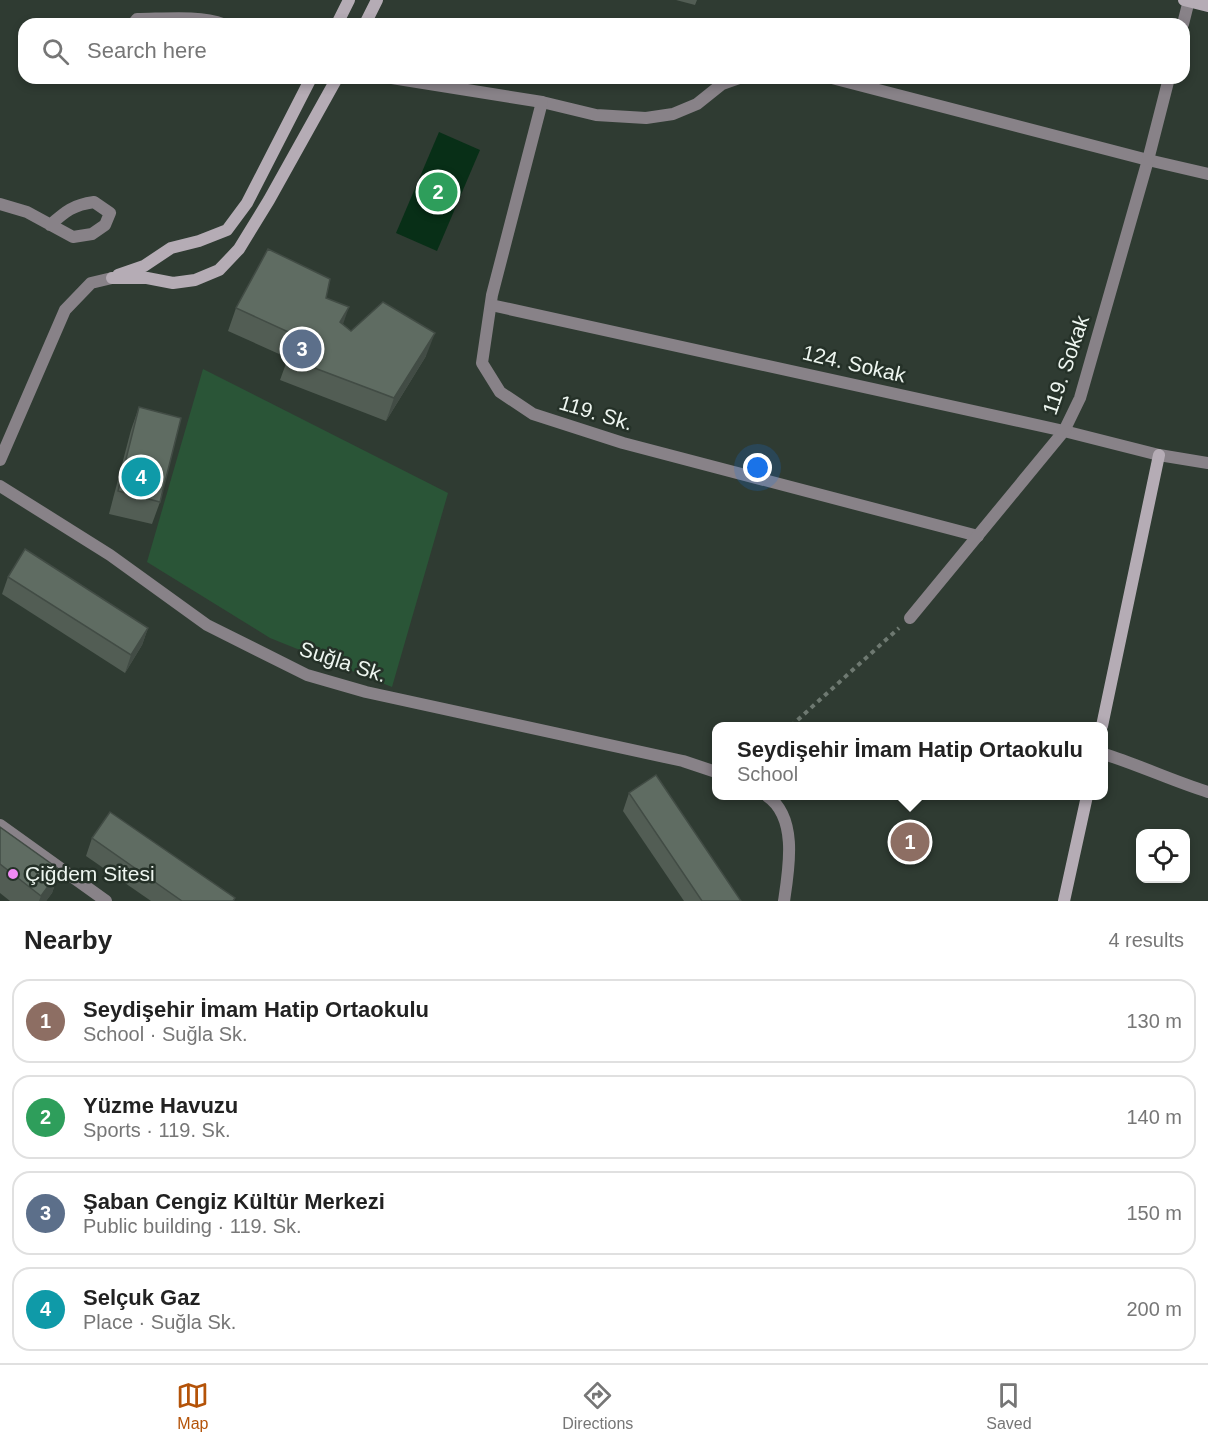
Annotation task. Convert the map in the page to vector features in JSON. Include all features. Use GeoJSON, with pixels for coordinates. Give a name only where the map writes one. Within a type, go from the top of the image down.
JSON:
{"type":"FeatureCollection","features":[{"type":"Feature","properties":{"kind":"street"},"geometry":{"type":"LineString","coordinates":[[340,18],[349,0]]}},
{"type":"Feature","properties":{"kind":"street"},"geometry":{"type":"LineString","coordinates":[[368,18],[377,0]]}},
{"type":"Feature","properties":{"kind":"street"},"geometry":{"type":"LineString","coordinates":[[1184,18],[1187,0],[1208,6]]}},
{"type":"Feature","properties":{"kind":"street"},"geometry":{"type":"LineString","coordinates":[[0,460],[65,310],[91,283],[144,266],[171,248],[199,241],[227,230],[247,203],[308,84]]}},
{"type":"Feature","properties":{"kind":"street"},"geometry":{"type":"LineString","coordinates":[[112,278],[147,278],[173,283],[195,280],[219,270],[239,249],[251,230],[334,84]]}},
{"type":"Feature","properties":{"kind":"street"},"geometry":{"type":"LineString","coordinates":[[430,84],[542,102],[596,115],[646,118],[673,114],[696,104],[722,84]]}},
{"type":"Feature","properties":{"kind":"street"},"geometry":{"type":"LineString","coordinates":[[855,84],[1208,174]]}},
{"type":"Feature","properties":{"kind":"street","name":"119. Sokak"},"geometry":{"type":"LineString","coordinates":[[910,618],[1064,431],[1080,398],[1167,84]]}},
{"type":"Feature","properties":{"kind":"street","name":"119. Sk."},"geometry":{"type":"LineString","coordinates":[[542,102],[491,305],[482,363],[500,392],[533,414],[623,443],[978,536]]}},
{"type":"Feature","properties":{"kind":"street"},"geometry":{"type":"LineString","coordinates":[[0,204],[27,212],[50,225]]}},
{"type":"Feature","properties":{"kind":"street","name":"124. Sokak"},"geometry":{"type":"LineString","coordinates":[[491,305],[1064,431],[1160,455],[1208,463]]}},
{"type":"Feature","properties":{"kind":"street"},"geometry":{"type":"LineString","coordinates":[[1103,722],[1160,455]]}},
{"type":"Feature","properties":{"kind":"street","name":"Suğla Sk."},"geometry":{"type":"LineString","coordinates":[[0,486],[110,555],[207,625],[307,675],[366,692],[683,761],[712,770]]}},
{"type":"Feature","properties":{"kind":"street"},"geometry":{"type":"LineString","coordinates":[[1108,755],[1208,792]]}},
{"type":"Feature","properties":{"kind":"street"},"geometry":{"type":"LineString","coordinates":[[771,800],[784,815],[788,846],[784,901]]}},
{"type":"Feature","properties":{"kind":"street"},"geometry":{"type":"LineString","coordinates":[[1064,901],[1086,800]]}},
{"type":"Feature","properties":{"kind":"street"},"geometry":{"type":"LineString","coordinates":[[0,825],[106,901]]}},
{"type":"Feature","properties":{"kind":"path"},"geometry":{"type":"LineString","coordinates":[[795,722],[910,618]]}},
{"type":"Feature","properties":{"kind":"shaded area"},"geometry":{"type":"Polygon","coordinates":[[[439,132],[480,150],[437,251],[396,233],[439,132]]]}},
{"type":"Feature","properties":{"kind":"shaded area"},"geometry":{"type":"Polygon","coordinates":[[[203,369],[448,493],[392,687],[270,638],[147,562],[203,369]]]}},
{"type":"Feature","properties":{"kind":"building"},"geometry":{"type":"Polygon","coordinates":[[[268,249],[330,279],[326,298],[349,307],[340,322],[351,331],[383,302],[435,333],[394,398],[288,358],[297,336],[236,308],[268,249]]]}},
{"type":"Feature","properties":{"kind":"building"},"geometry":{"type":"Polygon","coordinates":[[[139,407],[181,418],[160,502],[118,491],[139,407]]]}},
{"type":"Feature","properties":{"kind":"building"},"geometry":{"type":"Polygon","coordinates":[[[25,549],[148,628],[131,655],[8,577],[25,549]]]}},
{"type":"Feature","properties":{"kind":"building"},"geometry":{"type":"Polygon","coordinates":[[[656,775],[741,901],[702,901],[629,793],[656,775]]]}},
{"type":"Feature","properties":{"kind":"building"},"geometry":{"type":"Polygon","coordinates":[[[110,812],[235,898],[233,901],[182,901],[92,838],[110,812]]]}},
{"type":"Feature","properties":{"kind":"building"},"geometry":{"type":"Polygon","coordinates":[[[0,827],[60,870],[41,896],[0,864],[0,827]]]}},
{"type":"Feature","properties":{"kind":"place","name":"Yüzme Havuzu"},"geometry":{"type":"Point","coordinates":[438,192]}},
{"type":"Feature","properties":{"kind":"place","name":"Şaban Cengiz Kültür Merkezi"},"geometry":{"type":"Point","coordinates":[302,349]}},
{"type":"Feature","properties":{"kind":"place","name":"Selçuk Gaz"},"geometry":{"type":"Point","coordinates":[141,477]}},
{"type":"Feature","properties":{"kind":"place","name":"Seydişehir İmam Hatip Ortaokulu"},"geometry":{"type":"Point","coordinates":[910,842]}},
{"type":"Feature","properties":{"kind":"place","name":"Çiğdem Sitesi"},"geometry":{"type":"Point","coordinates":[13,874]}}]}
